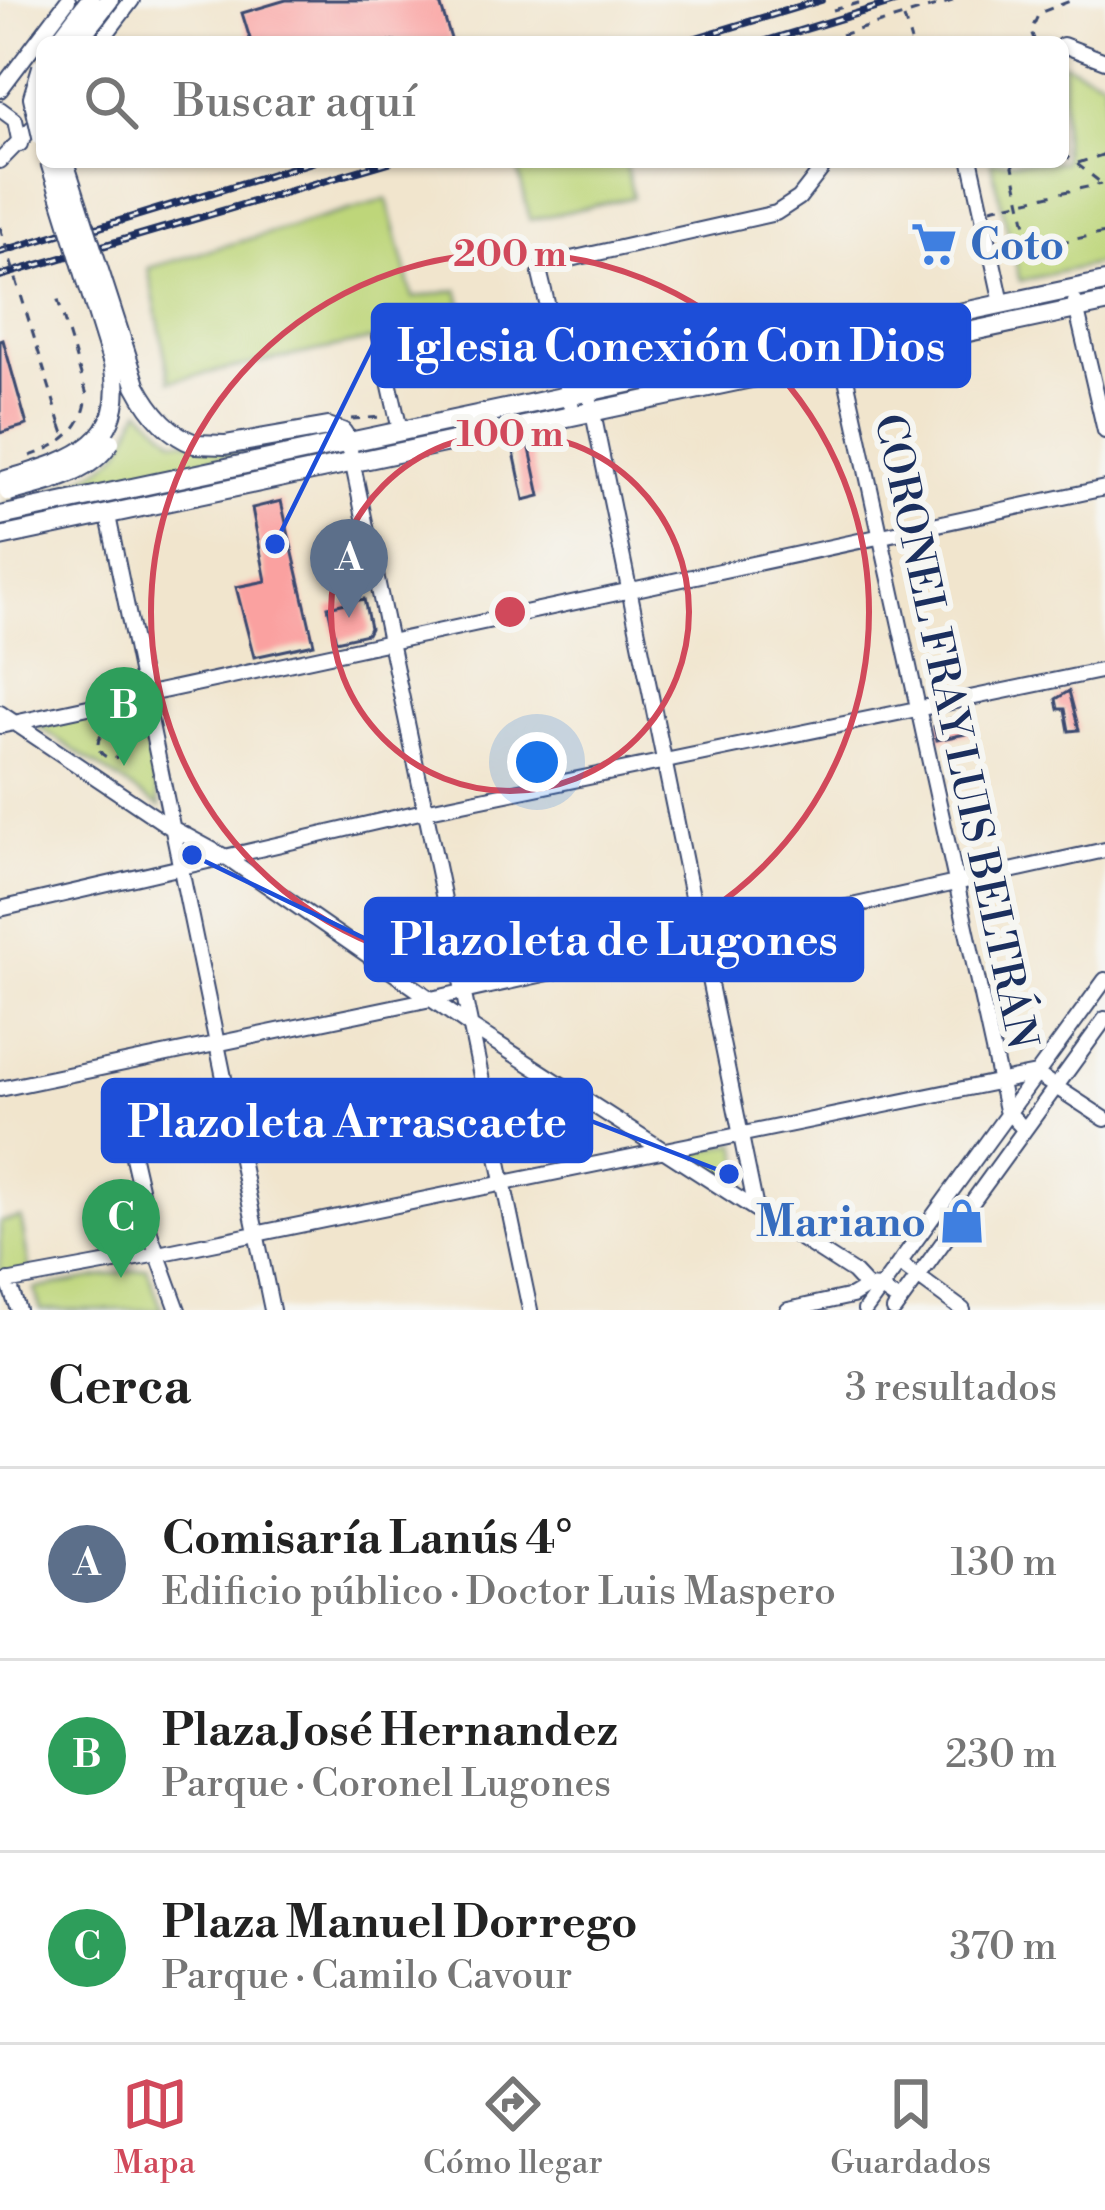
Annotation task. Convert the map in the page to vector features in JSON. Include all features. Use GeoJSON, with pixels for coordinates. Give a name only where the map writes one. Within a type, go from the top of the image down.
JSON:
{"type":"FeatureCollection","features":[{"type":"Feature","properties":{"kind":"main road"},"geometry":{"type":"LineString","coordinates":[[63,36],[90,0]]}},
{"type":"Feature","properties":{"kind":"main road"},"geometry":{"type":"LineString","coordinates":[[81,36],[109,0]]}},
{"type":"Feature","properties":{"kind":"main road"},"geometry":{"type":"LineString","coordinates":[[0,482],[73,458],[89,448],[103,434],[116,397],[113,364],[52,168]]}},
{"type":"Feature","properties":{"kind":"main road"},"geometry":{"type":"LineString","coordinates":[[66,168],[126,363],[154,413],[172,432],[195,444],[225,445],[328,428],[342,432],[348,441]]}},
{"type":"Feature","properties":{"kind":"main road"},"geometry":{"type":"LineString","coordinates":[[0,538],[842,359],[1074,299],[1105,282]]}},
{"type":"Feature","properties":{"kind":"main road"},"geometry":{"type":"LineString","coordinates":[[0,516],[1002,303],[1074,299],[1105,303]]}},
{"type":"Feature","properties":{"kind":"main road"},"geometry":{"type":"LineString","coordinates":[[0,495],[58,478],[104,452],[127,403],[126,363]]}},
{"type":"Feature","properties":{"kind":"street"},"geometry":{"type":"LineString","coordinates":[[41,36],[68,0]]}},
{"type":"Feature","properties":{"kind":"street"},"geometry":{"type":"LineString","coordinates":[[105,36],[132,0]]}},
{"type":"Feature","properties":{"kind":"street"},"geometry":{"type":"LineString","coordinates":[[0,90],[36,42]]}},
{"type":"Feature","properties":{"kind":"street"},"geometry":{"type":"LineString","coordinates":[[1069,47],[1105,61]]}},
{"type":"Feature","properties":{"kind":"street"},"geometry":{"type":"LineString","coordinates":[[0,109],[15,120],[20,144]]}},
{"type":"Feature","properties":{"kind":"street"},"geometry":{"type":"LineString","coordinates":[[0,161],[36,125]]}},
{"type":"Feature","properties":{"kind":"street"},"geometry":{"type":"LineString","coordinates":[[756,1209],[630,591],[579,391],[540,274],[544,265],[776,214],[799,198],[822,168]]}},
{"type":"Feature","properties":{"kind":"street"},"geometry":{"type":"LineString","coordinates":[[971,168],[1002,303]]}},
{"type":"Feature","properties":{"kind":"street"},"geometry":{"type":"LineString","coordinates":[[1074,299],[1105,431]]}},
{"type":"Feature","properties":{"kind":"street"},"geometry":{"type":"LineString","coordinates":[[379,337],[400,430]]}},
{"type":"Feature","properties":{"kind":"street","name":"CORONEL FRAY LUIS BELTRÁN"},"geometry":{"type":"LineString","coordinates":[[837,339],[1007,1116]]}},
{"type":"Feature","properties":{"kind":"street"},"geometry":{"type":"LineString","coordinates":[[348,441],[530,1310]]}},
{"type":"Feature","properties":{"kind":"street"},"geometry":{"type":"LineString","coordinates":[[7,725],[1105,488]]}},
{"type":"Feature","properties":{"kind":"street"},"geometry":{"type":"LineString","coordinates":[[108,516],[272,1310]]}},
{"type":"Feature","properties":{"kind":"street"},"geometry":{"type":"LineString","coordinates":[[0,909],[664,760],[1105,670]]}},
{"type":"Feature","properties":{"kind":"street"},"geometry":{"type":"LineString","coordinates":[[0,713],[7,725],[229,859],[431,999],[853,1272],[897,1306],[1105,1019]]}},
{"type":"Feature","properties":{"kind":"street"},"geometry":{"type":"LineString","coordinates":[[0,1089],[462,993],[1105,850]]}},
{"type":"Feature","properties":{"kind":"street"},"geometry":{"type":"LineString","coordinates":[[788,1310],[873,1288],[898,1263],[1105,980]]}},
{"type":"Feature","properties":{"kind":"street"},"geometry":{"type":"LineString","coordinates":[[18,1310],[4,1282],[1036,1074],[1105,1119]]}},
{"type":"Feature","properties":{"kind":"street"},"geometry":{"type":"LineString","coordinates":[[1007,1116],[1024,1130]]}},
{"type":"Feature","properties":{"kind":"street"},"geometry":{"type":"LineString","coordinates":[[124,1118],[158,1254],[178,1310]]}},
{"type":"Feature","properties":{"kind":"street"},"geometry":{"type":"LineString","coordinates":[[898,1263],[963,1310]]}},
{"type":"Feature","properties":{"kind":"street"},"geometry":{"type":"LineString","coordinates":[[865,1310],[873,1288]]}},
{"type":"Feature","properties":{"kind":"path"},"geometry":{"type":"LineString","coordinates":[[833,10],[869,0]]}},
{"type":"Feature","properties":{"kind":"path"},"geometry":{"type":"LineString","coordinates":[[841,35],[956,0]]}},
{"type":"Feature","properties":{"kind":"path"},"geometry":{"type":"LineString","coordinates":[[1033,36],[1039,14],[1073,0]]}},
{"type":"Feature","properties":{"kind":"path"},"geometry":{"type":"LineString","coordinates":[[904,17],[909,36]]}},
{"type":"Feature","properties":{"kind":"path"},"geometry":{"type":"LineString","coordinates":[[1075,165],[1105,154]]}},
{"type":"Feature","properties":{"kind":"path"},"geometry":{"type":"LineString","coordinates":[[1069,159],[1103,185]]}},
{"type":"Feature","properties":{"kind":"path"},"geometry":{"type":"LineString","coordinates":[[1013,168],[1031,248]]}},
{"type":"Feature","properties":{"kind":"path"},"geometry":{"type":"LineString","coordinates":[[981,210],[1103,185]]}},
{"type":"Feature","properties":{"kind":"path"},"geometry":{"type":"LineString","coordinates":[[0,227],[66,439]]}},
{"type":"Feature","properties":{"kind":"path"},"geometry":{"type":"LineString","coordinates":[[991,256],[1105,233]]}},
{"type":"Feature","properties":{"kind":"path"},"geometry":{"type":"LineString","coordinates":[[18,460],[55,447],[78,428],[87,395],[57,297]]}},
{"type":"Feature","properties":{"kind":"path"},"geometry":{"type":"LineString","coordinates":[[109,730],[118,731],[126,741],[124,752],[112,758],[104,756],[97,744],[109,730]]}},
{"type":"Feature","properties":{"kind":"path"},"geometry":{"type":"LineString","coordinates":[[126,741],[151,735]]}},
{"type":"Feature","properties":{"kind":"green space"},"geometry":{"type":"Polygon","coordinates":[[[1069,66],[1105,81],[1105,262],[1020,281],[992,168],[1069,168],[1069,66]]]}},
{"type":"Feature","properties":{"kind":"green space"},"geometry":{"type":"Polygon","coordinates":[[[626,168],[633,197],[530,220],[518,169],[626,168]]]}},
{"type":"Feature","properties":{"kind":"green space"},"geometry":{"type":"Polygon","coordinates":[[[387,199],[413,298],[458,290],[466,320],[170,381],[148,268],[387,199]]]}},
{"type":"Feature","properties":{"kind":"green space"},"geometry":{"type":"Polygon","coordinates":[[[141,409],[174,440],[284,444],[4,503],[95,472],[119,452],[141,409]]]}},
{"type":"Feature","properties":{"kind":"green space"},"geometry":{"type":"Polygon","coordinates":[[[138,703],[160,807],[36,725],[138,703]]]}},
{"type":"Feature","properties":{"kind":"green space"},"geometry":{"type":"Polygon","coordinates":[[[737,1143],[747,1193],[684,1154],[737,1143]]]}},
{"type":"Feature","properties":{"kind":"green space"},"geometry":{"type":"Polygon","coordinates":[[[21,1218],[30,1272],[0,1277],[0,1222],[21,1218]]]}},
{"type":"Feature","properties":{"kind":"green space"},"geometry":{"type":"Polygon","coordinates":[[[147,1268],[162,1310],[41,1310],[34,1289],[147,1268]]]}},
{"type":"Feature","properties":{"kind":"building"},"geometry":{"type":"Polygon","coordinates":[[[286,0],[439,0],[450,36],[249,36],[242,13],[286,0]]]}},
{"type":"Feature","properties":{"kind":"building"},"geometry":{"type":"Polygon","coordinates":[[[0,341],[27,425],[0,433],[0,341]]]}},
{"type":"Feature","properties":{"kind":"building"},"geometry":{"type":"Polygon","coordinates":[[[529,444],[540,496],[524,500],[513,447],[529,444]]]}},
{"type":"Feature","properties":{"kind":"building"},"geometry":{"type":"Polygon","coordinates":[[[281,501],[314,644],[254,657],[236,587],[266,581],[252,508],[281,501]]]}},
{"type":"Feature","properties":{"kind":"building"},"geometry":{"type":"Polygon","coordinates":[[[364,599],[367,634],[336,641],[328,607],[364,599]]]}},
{"type":"Feature","properties":{"kind":"building"},"geometry":{"type":"Polygon","coordinates":[[[1069,691],[1079,730],[1069,731],[1065,709],[1058,709],[1056,699],[1069,691]]]}},
{"type":"Feature","properties":{"kind":"building"},"geometry":{"type":"Polygon","coordinates":[[[966,715],[970,733],[937,740],[937,722],[966,715]]]}},
{"type":"Feature","properties":{"kind":"railway"},"geometry":{"type":"LineString","coordinates":[[703,36],[821,0]]}},
{"type":"Feature","properties":{"kind":"railway"},"geometry":{"type":"LineString","coordinates":[[783,36],[901,0]]}},
{"type":"Feature","properties":{"kind":"railway"},"geometry":{"type":"LineString","coordinates":[[77,234],[292,168]]}},
{"type":"Feature","properties":{"kind":"railway"},"geometry":{"type":"LineString","coordinates":[[0,276],[369,168]]}},
{"type":"Feature","properties":{"kind":"railway"},"geometry":{"type":"LineString","coordinates":[[0,252],[92,224]]}},
{"type":"Feature","properties":{"kind":"place","name":"Coto"},"geometry":{"type":"Point","coordinates":[934,244]}},
{"type":"Feature","properties":{"kind":"place","name":"Iglesia Conexión Con Dios"},"geometry":{"type":"Point","coordinates":[275,544]}},
{"type":"Feature","properties":{"kind":"place","name":"Comisaría Lanús 4°"},"geometry":{"type":"Point","coordinates":[349,618]}},
{"type":"Feature","properties":{"kind":"place","name":"Plaza José Hernandez"},"geometry":{"type":"Point","coordinates":[124,766]}},
{"type":"Feature","properties":{"kind":"place","name":"Plazoleta de Lugones"},"geometry":{"type":"Point","coordinates":[192,855]}},
{"type":"Feature","properties":{"kind":"place","name":"Plazoleta Arrascaete"},"geometry":{"type":"Point","coordinates":[729,1174]}},
{"type":"Feature","properties":{"kind":"place","name":"Mariano"},"geometry":{"type":"Point","coordinates":[962,1221]}},
{"type":"Feature","properties":{"kind":"place","name":"Plaza Manuel Dorrego"},"geometry":{"type":"Point","coordinates":[121,1278]}}]}
